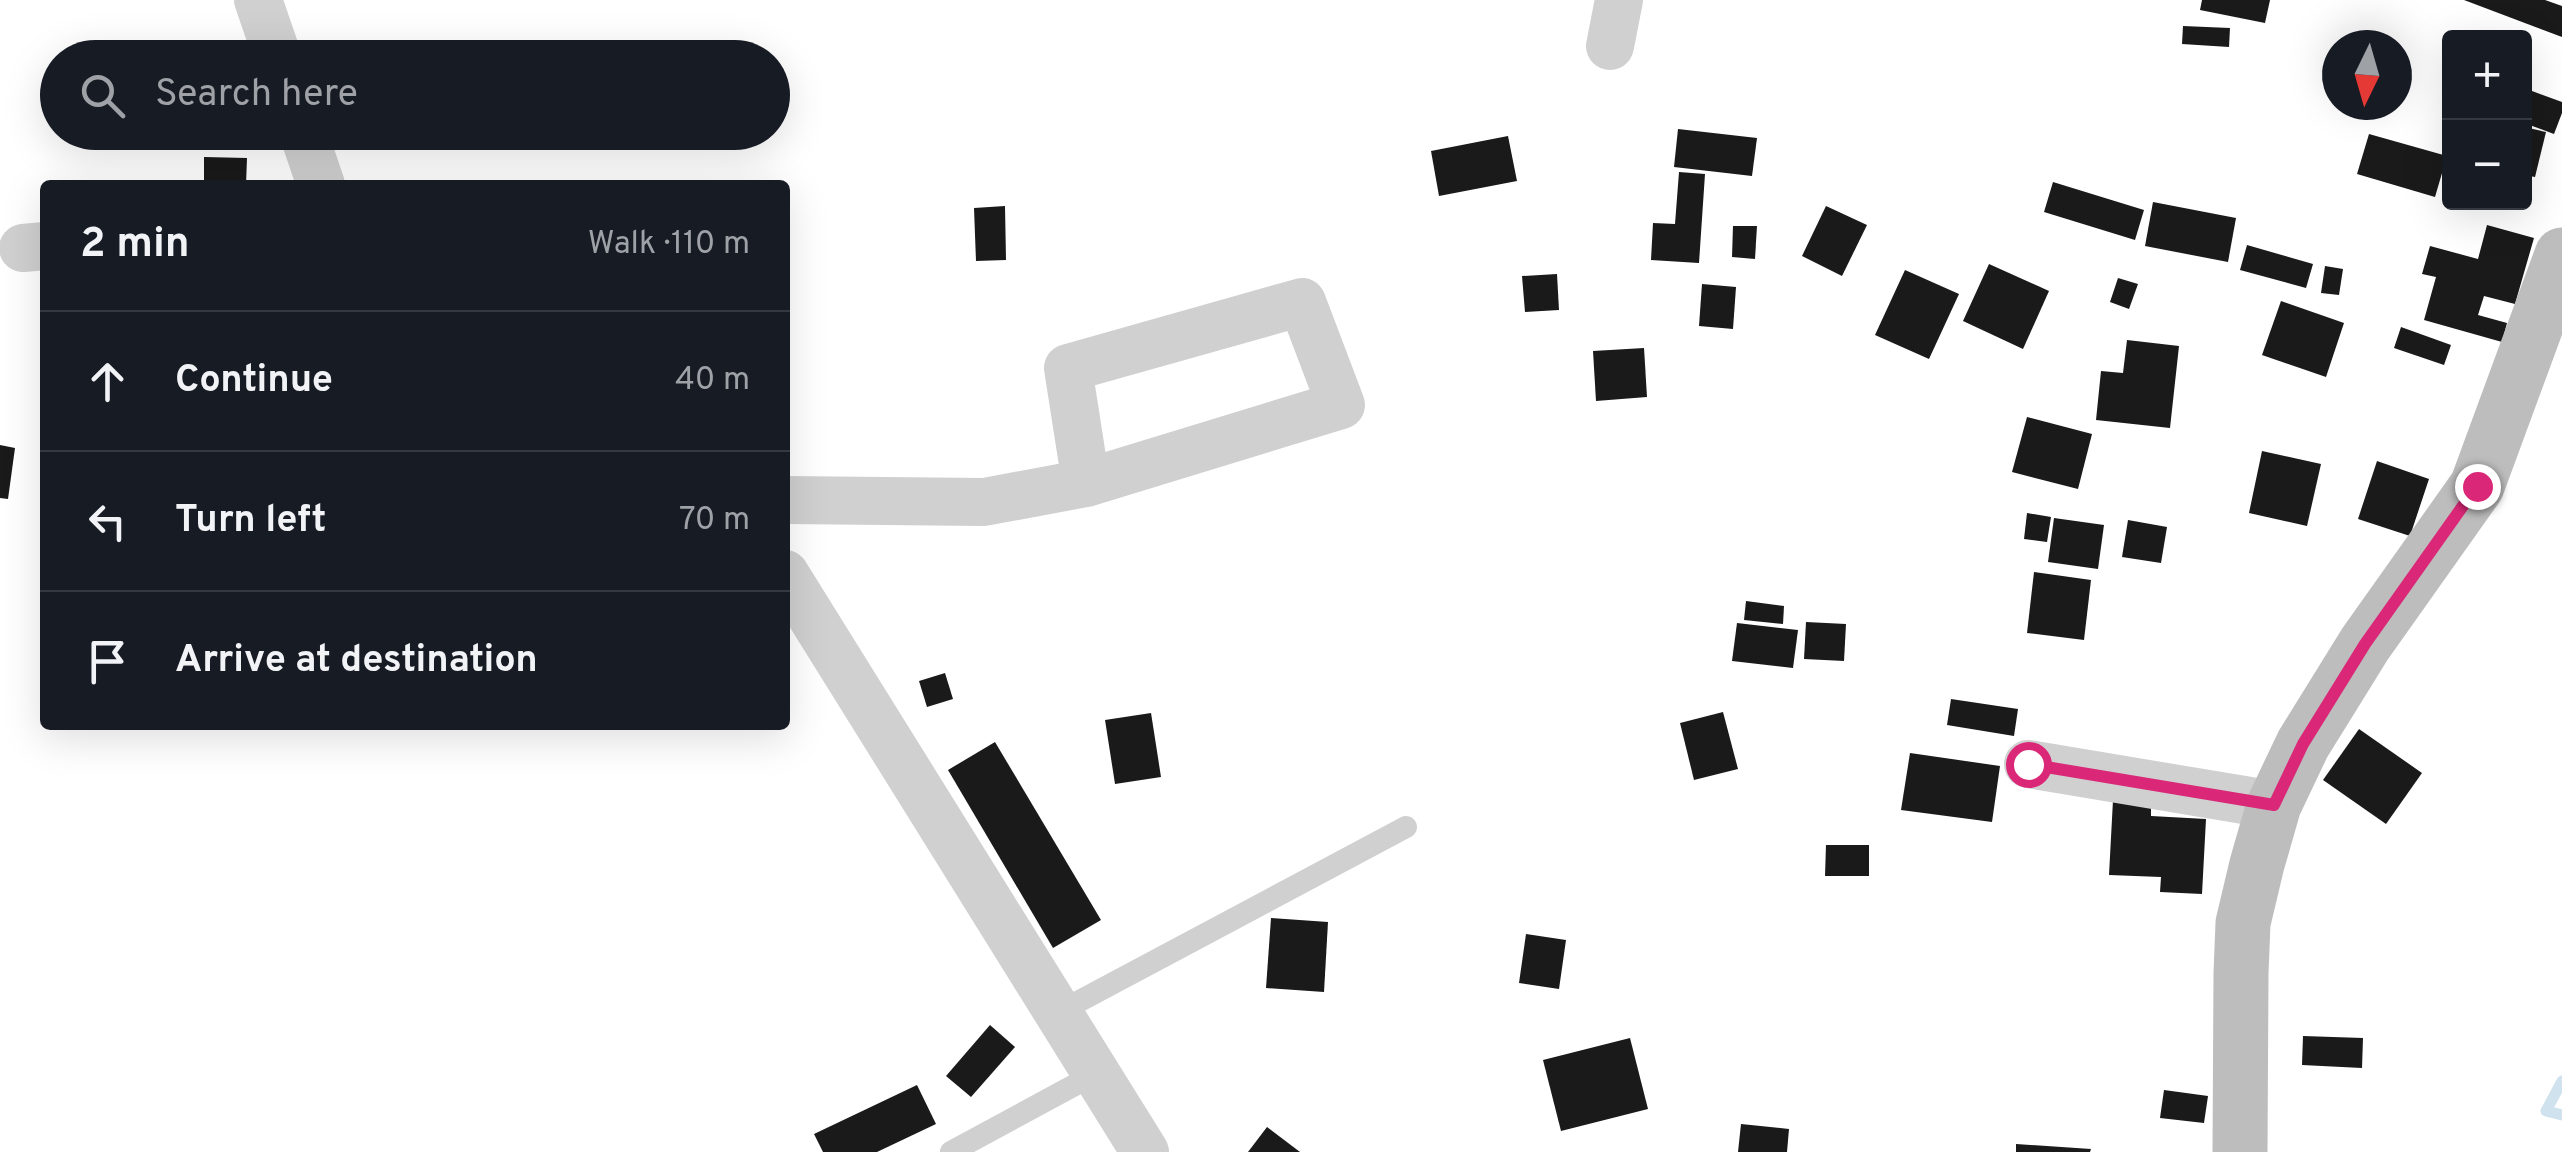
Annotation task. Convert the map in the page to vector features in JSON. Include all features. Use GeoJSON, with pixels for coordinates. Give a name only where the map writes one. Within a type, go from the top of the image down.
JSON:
{"type":"FeatureCollection","features":[{"type":"Feature","properties":{"kind":"main road"},"geometry":{"type":"LineString","coordinates":[[2240,1152],[2243,922],[2274,805],[2303,744],[2365,644],[2477,486],[2562,255]]}},
{"type":"Feature","properties":{"kind":"street"},"geometry":{"type":"LineString","coordinates":[[258,0],[272,40]]}},
{"type":"Feature","properties":{"kind":"street"},"geometry":{"type":"LineString","coordinates":[[1610,46],[1620,0]]}},
{"type":"Feature","properties":{"kind":"street"},"geometry":{"type":"LineString","coordinates":[[309,150],[319,180]]}},
{"type":"Feature","properties":{"kind":"street"},"geometry":{"type":"LineString","coordinates":[[790,500],[984,502],[1086,483],[1341,405],[1302,302],[1068,368],[1086,483]]}},
{"type":"Feature","properties":{"kind":"street"},"geometry":{"type":"LineString","coordinates":[[790,582],[1145,1152]]}},
{"type":"Feature","properties":{"kind":"street"},"geometry":{"type":"LineString","coordinates":[[2028,764],[2274,805]]}},
{"type":"Feature","properties":{"kind":"lane"},"geometry":{"type":"LineString","coordinates":[[1059,1012],[1406,827]]}},
{"type":"Feature","properties":{"kind":"lane"},"geometry":{"type":"LineString","coordinates":[[951,1152],[1095,1074]]}},
{"type":"Feature","properties":{"kind":"building"},"geometry":{"type":"Polygon","coordinates":[[[2202,0],[2270,0],[2265,23],[2200,10],[2202,0]]]}},
{"type":"Feature","properties":{"kind":"building"},"geometry":{"type":"Polygon","coordinates":[[[2464,0],[2545,0],[2562,6],[2562,37],[2464,0]]]}},
{"type":"Feature","properties":{"kind":"building"},"geometry":{"type":"Polygon","coordinates":[[[2183,26],[2230,28],[2229,47],[2182,44],[2183,26]]]}},
{"type":"Feature","properties":{"kind":"building"},"geometry":{"type":"Polygon","coordinates":[[[2532,91],[2562,102],[2554,134],[2532,126],[2532,91]]]}},
{"type":"Feature","properties":{"kind":"building"},"geometry":{"type":"Polygon","coordinates":[[[1678,129],[1757,138],[1752,176],[1674,167],[1678,129]]]}},
{"type":"Feature","properties":{"kind":"building"},"geometry":{"type":"Polygon","coordinates":[[[2532,129],[2546,132],[2535,177],[2532,176],[2532,129]]]}},
{"type":"Feature","properties":{"kind":"building"},"geometry":{"type":"Polygon","coordinates":[[[2369,134],[2442,155],[2442,173],[2435,197],[2357,174],[2369,134]]]}},
{"type":"Feature","properties":{"kind":"building"},"geometry":{"type":"Polygon","coordinates":[[[1508,136],[1517,181],[1439,196],[1431,151],[1508,136]]]}},
{"type":"Feature","properties":{"kind":"building"},"geometry":{"type":"Polygon","coordinates":[[[204,157],[247,158],[246,180],[204,180],[204,157]]]}},
{"type":"Feature","properties":{"kind":"building"},"geometry":{"type":"Polygon","coordinates":[[[1679,172],[1705,174],[1699,263],[1651,260],[1653,223],[1675,224],[1679,172]]]}},
{"type":"Feature","properties":{"kind":"building"},"geometry":{"type":"Polygon","coordinates":[[[2053,182],[2144,210],[2135,240],[2044,212],[2053,182]]]}},
{"type":"Feature","properties":{"kind":"building"},"geometry":{"type":"Polygon","coordinates":[[[2153,202],[2236,218],[2228,262],[2145,246],[2153,202]]]}},
{"type":"Feature","properties":{"kind":"building"},"geometry":{"type":"Polygon","coordinates":[[[1005,206],[1006,260],[976,261],[974,208],[1005,206]]]}},
{"type":"Feature","properties":{"kind":"building"},"geometry":{"type":"Polygon","coordinates":[[[1826,206],[1867,225],[1842,276],[1802,256],[1826,206]]]}},
{"type":"Feature","properties":{"kind":"building"},"geometry":{"type":"Polygon","coordinates":[[[2487,225],[2534,238],[2515,304],[2484,296],[2478,315],[2507,323],[2502,342],[2424,320],[2436,277],[2422,274],[2430,246],[2478,259],[2487,225]]]}},
{"type":"Feature","properties":{"kind":"building"},"geometry":{"type":"Polygon","coordinates":[[[1733,226],[1757,226],[1755,259],[1732,257],[1733,226]]]}},
{"type":"Feature","properties":{"kind":"building"},"geometry":{"type":"Polygon","coordinates":[[[2247,245],[2313,264],[2306,288],[2240,270],[2247,245]]]}},
{"type":"Feature","properties":{"kind":"building"},"geometry":{"type":"Polygon","coordinates":[[[1989,264],[2049,291],[2023,349],[1963,321],[1989,264]]]}},
{"type":"Feature","properties":{"kind":"building"},"geometry":{"type":"Polygon","coordinates":[[[2325,266],[2343,269],[2339,295],[2321,293],[2325,266]]]}},
{"type":"Feature","properties":{"kind":"building"},"geometry":{"type":"Polygon","coordinates":[[[1905,270],[1959,294],[1929,359],[1875,335],[1905,270]]]}},
{"type":"Feature","properties":{"kind":"building"},"geometry":{"type":"Polygon","coordinates":[[[1557,274],[1559,310],[1525,312],[1522,276],[1557,274]]]}},
{"type":"Feature","properties":{"kind":"building"},"geometry":{"type":"Polygon","coordinates":[[[2118,278],[2138,284],[2129,309],[2110,302],[2118,278]]]}},
{"type":"Feature","properties":{"kind":"building"},"geometry":{"type":"Polygon","coordinates":[[[1702,284],[1736,287],[1733,329],[1699,326],[1702,284]]]}},
{"type":"Feature","properties":{"kind":"building"},"geometry":{"type":"Polygon","coordinates":[[[2281,301],[2344,323],[2326,377],[2262,355],[2281,301]]]}},
{"type":"Feature","properties":{"kind":"building"},"geometry":{"type":"Polygon","coordinates":[[[2401,327],[2451,345],[2444,365],[2394,348],[2401,327]]]}},
{"type":"Feature","properties":{"kind":"building"},"geometry":{"type":"Polygon","coordinates":[[[2127,340],[2179,346],[2170,428],[2096,420],[2101,371],[2123,373],[2127,340]]]}},
{"type":"Feature","properties":{"kind":"building"},"geometry":{"type":"Polygon","coordinates":[[[1644,348],[1647,397],[1596,401],[1593,351],[1644,348]]]}},
{"type":"Feature","properties":{"kind":"building"},"geometry":{"type":"Polygon","coordinates":[[[2027,417],[2092,434],[2078,489],[2012,472],[2027,417]]]}},
{"type":"Feature","properties":{"kind":"building"},"geometry":{"type":"Polygon","coordinates":[[[0,445],[15,448],[8,499],[0,498],[0,445]]]}},
{"type":"Feature","properties":{"kind":"building"},"geometry":{"type":"Polygon","coordinates":[[[2262,451],[2321,464],[2307,526],[2249,513],[2262,451]]]}},
{"type":"Feature","properties":{"kind":"building"},"geometry":{"type":"Polygon","coordinates":[[[2377,461],[2429,479],[2410,536],[2358,519],[2377,461]]]}},
{"type":"Feature","properties":{"kind":"building"},"geometry":{"type":"Polygon","coordinates":[[[2027,513],[2051,517],[2047,542],[2024,539],[2027,513]]]}},
{"type":"Feature","properties":{"kind":"building"},"geometry":{"type":"Polygon","coordinates":[[[2054,518],[2104,525],[2098,569],[2048,562],[2054,518]]]}},
{"type":"Feature","properties":{"kind":"building"},"geometry":{"type":"Polygon","coordinates":[[[2128,520],[2167,527],[2161,563],[2122,557],[2128,520]]]}},
{"type":"Feature","properties":{"kind":"building"},"geometry":{"type":"Polygon","coordinates":[[[2034,572],[2091,580],[2084,640],[2027,633],[2034,572]]]}},
{"type":"Feature","properties":{"kind":"building"},"geometry":{"type":"Polygon","coordinates":[[[1746,601],[1784,606],[1783,624],[1744,620],[1746,601]]]}},
{"type":"Feature","properties":{"kind":"building"},"geometry":{"type":"Polygon","coordinates":[[[1806,622],[1846,624],[1844,661],[1804,659],[1806,622]]]}},
{"type":"Feature","properties":{"kind":"building"},"geometry":{"type":"Polygon","coordinates":[[[1737,623],[1798,630],[1793,668],[1732,661],[1737,623]]]}},
{"type":"Feature","properties":{"kind":"building"},"geometry":{"type":"Polygon","coordinates":[[[945,673],[953,699],[927,707],[919,681],[945,673]]]}},
{"type":"Feature","properties":{"kind":"building"},"geometry":{"type":"Polygon","coordinates":[[[1951,699],[2018,709],[2014,736],[1947,725],[1951,699]]]}},
{"type":"Feature","properties":{"kind":"building"},"geometry":{"type":"Polygon","coordinates":[[[1723,712],[1738,769],[1694,780],[1680,723],[1723,712]]]}},
{"type":"Feature","properties":{"kind":"building"},"geometry":{"type":"Polygon","coordinates":[[[1151,713],[1161,777],[1115,784],[1105,720],[1151,713]]]}},
{"type":"Feature","properties":{"kind":"building"},"geometry":{"type":"Polygon","coordinates":[[[2359,729],[2422,773],[2386,824],[2323,780],[2359,729]]]}},
{"type":"Feature","properties":{"kind":"building"},"geometry":{"type":"Polygon","coordinates":[[[995,742],[1101,920],[1053,948],[948,770],[995,742]]]}},
{"type":"Feature","properties":{"kind":"building"},"geometry":{"type":"Polygon","coordinates":[[[1910,753],[2000,766],[1992,822],[1901,810],[1910,753]]]}},
{"type":"Feature","properties":{"kind":"building"},"geometry":{"type":"Polygon","coordinates":[[[2113,800],[2151,802],[2151,816],[2206,819],[2202,894],[2160,892],[2161,877],[2109,875],[2113,800]]]}},
{"type":"Feature","properties":{"kind":"building"},"geometry":{"type":"Polygon","coordinates":[[[1826,845],[1869,845],[1869,876],[1825,876],[1826,845]]]}},
{"type":"Feature","properties":{"kind":"building"},"geometry":{"type":"Polygon","coordinates":[[[1271,918],[1328,922],[1324,992],[1266,988],[1271,918]]]}},
{"type":"Feature","properties":{"kind":"building"},"geometry":{"type":"Polygon","coordinates":[[[1526,934],[1566,940],[1559,989],[1519,983],[1526,934]]]}},
{"type":"Feature","properties":{"kind":"building"},"geometry":{"type":"Polygon","coordinates":[[[990,1025],[1015,1047],[971,1097],[946,1076],[990,1025]]]}},
{"type":"Feature","properties":{"kind":"building"},"geometry":{"type":"Polygon","coordinates":[[[2303,1036],[2363,1038],[2362,1068],[2302,1065],[2303,1036]]]}},
{"type":"Feature","properties":{"kind":"building"},"geometry":{"type":"Polygon","coordinates":[[[1630,1038],[1648,1109],[1561,1131],[1543,1060],[1630,1038]]]}},
{"type":"Feature","properties":{"kind":"building"},"geometry":{"type":"Polygon","coordinates":[[[917,1085],[936,1124],[877,1152],[823,1152],[814,1134],[917,1085]]]}},
{"type":"Feature","properties":{"kind":"building"},"geometry":{"type":"Polygon","coordinates":[[[2164,1090],[2208,1096],[2204,1123],[2160,1118],[2164,1090]]]}},
{"type":"Feature","properties":{"kind":"building"},"geometry":{"type":"Polygon","coordinates":[[[1741,1124],[1789,1129],[1787,1152],[1738,1152],[1741,1124]]]}},
{"type":"Feature","properties":{"kind":"building"},"geometry":{"type":"Polygon","coordinates":[[[1267,1127],[1300,1152],[1248,1152],[1267,1127]]]}},
{"type":"Feature","properties":{"kind":"building"},"geometry":{"type":"Polygon","coordinates":[[[2016,1144],[2091,1149],[2016,1152],[2016,1144]]]}},
{"type":"Feature","properties":{"kind":"waterway"},"geometry":{"type":"LineString","coordinates":[[2562,1081],[2546,1111],[2562,1115]]}},
{"type":"Feature","properties":{"kind":"route"},"geometry":{"type":"LineString","coordinates":[[2028,764],[2274,805],[2303,744],[2365,644],[2477,486]]}}]}
